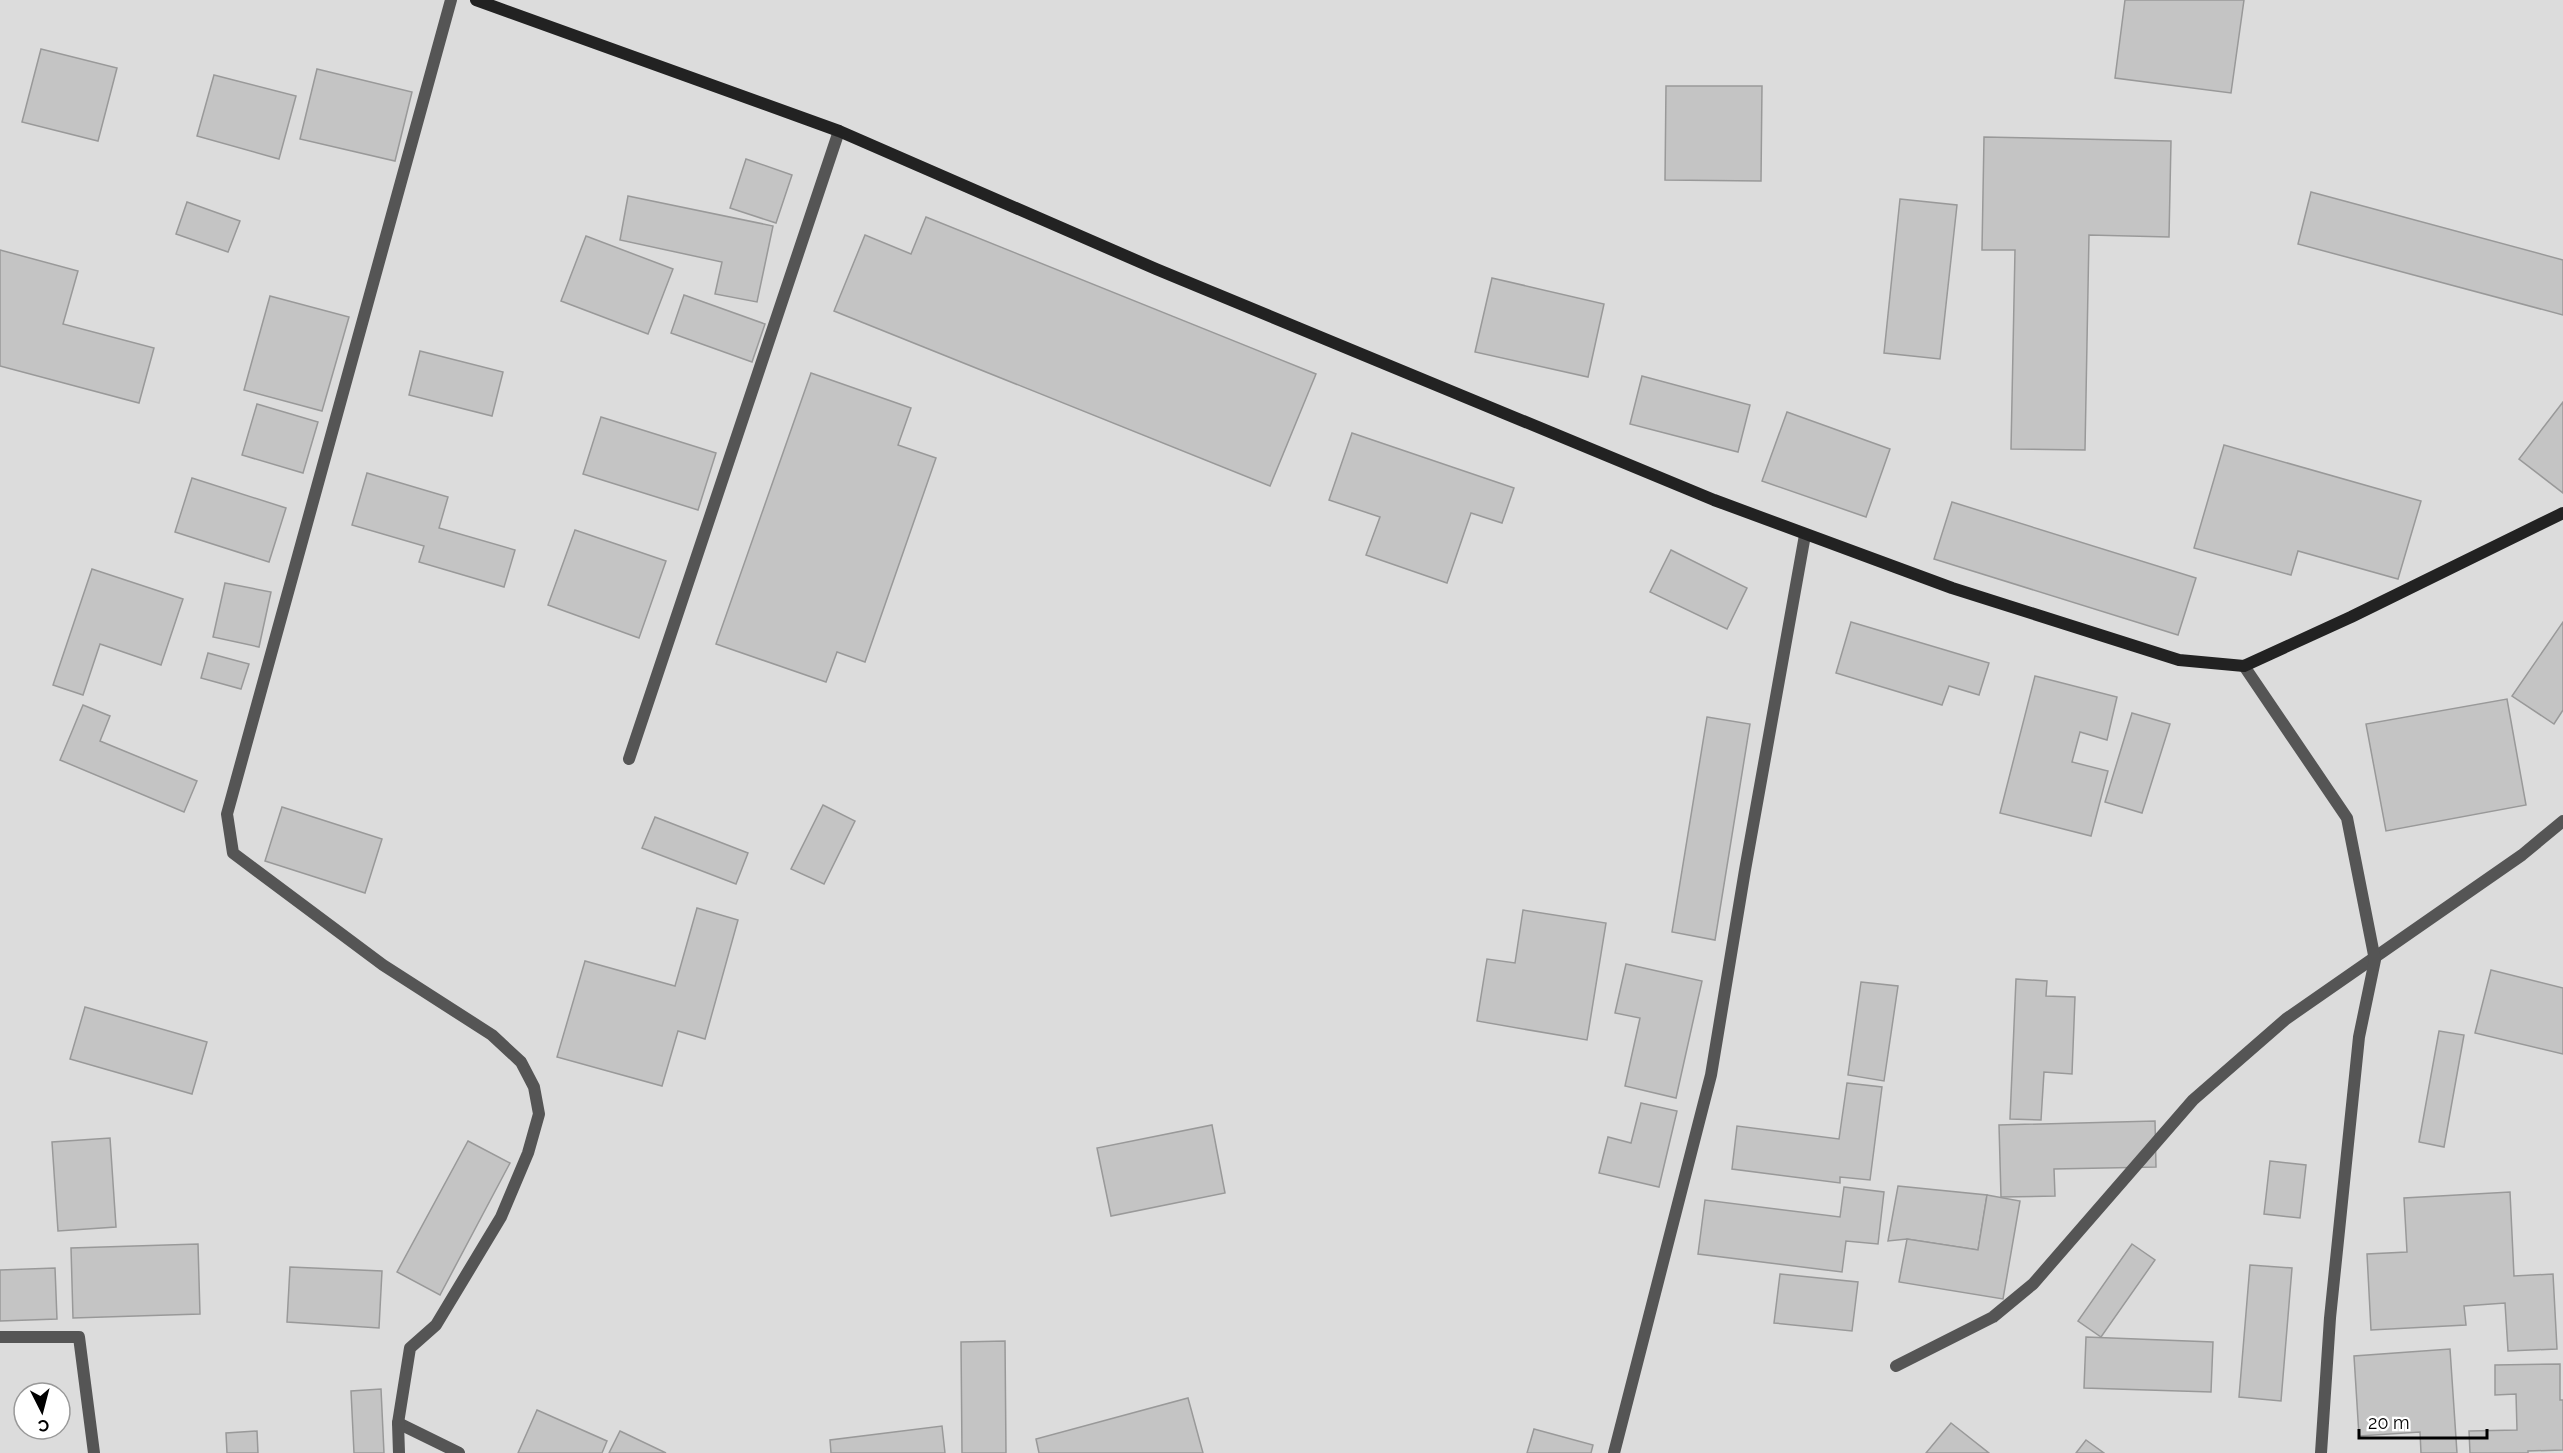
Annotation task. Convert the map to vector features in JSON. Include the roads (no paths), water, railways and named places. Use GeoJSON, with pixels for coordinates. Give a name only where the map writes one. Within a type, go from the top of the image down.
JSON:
{"type":"FeatureCollection","features":[{"type":"Feature","properties":{"kind":"street"},"geometry":{"type":"LineString","coordinates":[[399,1453],[398,1424],[410,1348],[436,1325],[501,1217],[528,1153],[539,1114],[534,1087],[521,1062],[492,1035],[383,965],[233,853],[227,814],[451,0]]}},
{"type":"Feature","properties":{"kind":"street"},"geometry":{"type":"LineString","coordinates":[[476,0],[839,131],[1156,268],[1714,500],[1952,588],[2179,660],[2244,666],[2563,513]]}},
{"type":"Feature","properties":{"kind":"street"},"geometry":{"type":"LineString","coordinates":[[629,759],[839,131]]}},
{"type":"Feature","properties":{"kind":"street"},"geometry":{"type":"LineString","coordinates":[[1614,1453],[1711,1076],[1805,535]]}},
{"type":"Feature","properties":{"kind":"street"},"geometry":{"type":"LineString","coordinates":[[2244,666],[2347,818],[2375,960],[2359,1037],[2330,1318],[2321,1453]]}},
{"type":"Feature","properties":{"kind":"street"},"geometry":{"type":"LineString","coordinates":[[1896,1366],[1993,1317],[2033,1284],[2193,1100],[2286,1019],[2375,960],[2522,855],[2563,821]]}},
{"type":"Feature","properties":{"kind":"street"},"geometry":{"type":"LineString","coordinates":[[0,1338],[79,1337],[94,1453]]}},
{"type":"Feature","properties":{"kind":"street"},"geometry":{"type":"LineString","coordinates":[[398,1424],[459,1453]]}}]}
